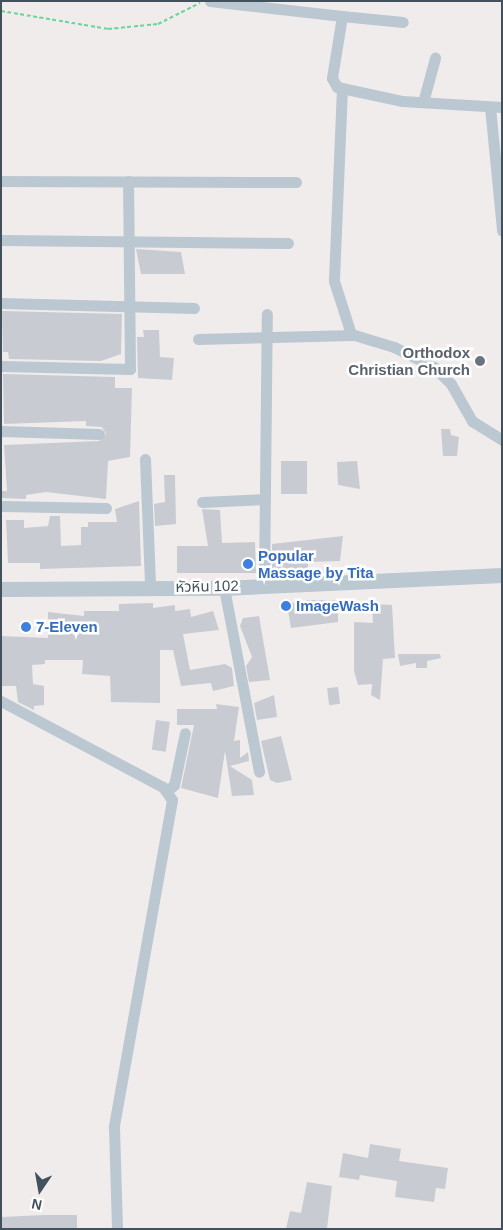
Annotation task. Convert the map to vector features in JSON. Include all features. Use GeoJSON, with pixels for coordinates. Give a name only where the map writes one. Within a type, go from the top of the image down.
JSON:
{"type":"FeatureCollection","features":[{"type":"Feature","properties":{"kind":"street"},"geometry":{"type":"LineString","coordinates":[[210,1],[403,22]]}},
{"type":"Feature","properties":{"kind":"street"},"geometry":{"type":"LineString","coordinates":[[342,16],[332,78],[333,85],[423,102],[496,107],[502,230]]}},
{"type":"Feature","properties":{"kind":"street"},"geometry":{"type":"LineString","coordinates":[[423,102],[435,58]]}},
{"type":"Feature","properties":{"kind":"street"},"geometry":{"type":"LineString","coordinates":[[342,88],[334,281],[352,335]]}},
{"type":"Feature","properties":{"kind":"street"},"geometry":{"type":"LineString","coordinates":[[1,181],[296,182]]}},
{"type":"Feature","properties":{"kind":"street"},"geometry":{"type":"LineString","coordinates":[[1,366],[130,369],[128,181]]}},
{"type":"Feature","properties":{"kind":"street"},"geometry":{"type":"LineString","coordinates":[[1,240],[288,243]]}},
{"type":"Feature","properties":{"kind":"street"},"geometry":{"type":"LineString","coordinates":[[1,303],[194,308]]}},
{"type":"Feature","properties":{"kind":"street"},"geometry":{"type":"LineString","coordinates":[[264,584],[267,314]]}},
{"type":"Feature","properties":{"kind":"street"},"geometry":{"type":"LineString","coordinates":[[198,339],[267,339],[352,335],[394,347],[434,367],[451,384],[472,421],[502,440]]}},
{"type":"Feature","properties":{"kind":"street"},"geometry":{"type":"LineString","coordinates":[[1,432],[99,434]]}},
{"type":"Feature","properties":{"kind":"street"},"geometry":{"type":"LineString","coordinates":[[145,459],[150,586]]}},
{"type":"Feature","properties":{"kind":"street"},"geometry":{"type":"LineString","coordinates":[[202,502],[264,499]]}},
{"type":"Feature","properties":{"kind":"street"},"geometry":{"type":"LineString","coordinates":[[1,506],[106,508]]}},
{"type":"Feature","properties":{"kind":"street","name":"หัวหิน 102"},"geometry":{"type":"LineString","coordinates":[[1,589],[150,586],[224,588],[264,584],[502,575]]}},
{"type":"Feature","properties":{"kind":"street"},"geometry":{"type":"LineString","coordinates":[[224,588],[260,772]]}},
{"type":"Feature","properties":{"kind":"street"},"geometry":{"type":"LineString","coordinates":[[1,701],[167,791],[172,800],[114,1127],[118,1229]]}},
{"type":"Feature","properties":{"kind":"street"},"geometry":{"type":"LineString","coordinates":[[167,791],[174,785],[185,733]]}},
{"type":"Feature","properties":{"kind":"path"},"geometry":{"type":"LineString","coordinates":[[1,11],[108,29],[158,24],[205,1]]}},
{"type":"Feature","properties":{"kind":"building"},"geometry":{"type":"Polygon","coordinates":[[[136,249],[181,252],[185,274],[141,274],[136,249]]]}},
{"type":"Feature","properties":{"kind":"building"},"geometry":{"type":"Polygon","coordinates":[[[2,311],[122,314],[121,354],[101,361],[9,359],[8,352],[3,352],[2,311]]]}},
{"type":"Feature","properties":{"kind":"building"},"geometry":{"type":"Polygon","coordinates":[[[143,330],[159,330],[160,357],[174,358],[172,380],[138,378],[137,337],[144,337],[143,330]]]}},
{"type":"Feature","properties":{"kind":"building"},"geometry":{"type":"Polygon","coordinates":[[[3,374],[115,377],[115,388],[132,388],[130,457],[108,461],[106,499],[46,492],[26,495],[26,499],[1,498],[1,491],[7,491],[4,445],[99,441],[106,434],[102,427],[86,426],[86,421],[4,424],[3,374]]]}},
{"type":"Feature","properties":{"kind":"building"},"geometry":{"type":"Polygon","coordinates":[[[441,429],[450,429],[451,435],[459,437],[457,456],[443,456],[441,429]]]}},
{"type":"Feature","properties":{"kind":"building"},"geometry":{"type":"Polygon","coordinates":[[[281,461],[307,461],[307,494],[281,494],[281,461]]]}},
{"type":"Feature","properties":{"kind":"building"},"geometry":{"type":"Polygon","coordinates":[[[357,461],[360,489],[338,485],[337,462],[357,461]]]}},
{"type":"Feature","properties":{"kind":"building"},"geometry":{"type":"Polygon","coordinates":[[[164,475],[175,475],[176,524],[155,526],[154,504],[165,502],[164,475]]]}},
{"type":"Feature","properties":{"kind":"building"},"geometry":{"type":"Polygon","coordinates":[[[139,501],[141,566],[40,569],[40,563],[8,563],[6,520],[24,520],[24,528],[48,526],[50,516],[60,516],[61,546],[81,545],[81,527],[88,527],[88,522],[117,522],[115,509],[139,501]]]}},
{"type":"Feature","properties":{"kind":"building"},"geometry":{"type":"Polygon","coordinates":[[[202,509],[220,510],[222,543],[255,542],[256,573],[177,573],[177,546],[208,546],[202,509]]]}},
{"type":"Feature","properties":{"kind":"building"},"geometry":{"type":"Polygon","coordinates":[[[343,536],[340,561],[308,562],[308,569],[272,570],[272,544],[343,536]]]}},
{"type":"Feature","properties":{"kind":"building"},"geometry":{"type":"Polygon","coordinates":[[[308,600],[338,600],[338,622],[291,628],[287,604],[308,600]]]}},
{"type":"Feature","properties":{"kind":"building"},"geometry":{"type":"Polygon","coordinates":[[[153,603],[153,608],[175,605],[175,611],[190,609],[191,617],[213,611],[219,630],[183,634],[190,670],[225,664],[232,668],[234,686],[213,691],[211,683],[181,686],[173,650],[160,650],[160,703],[111,702],[110,676],[82,674],[83,660],[45,660],[45,664],[32,665],[33,684],[44,686],[44,705],[34,706],[34,710],[18,702],[16,686],[1,686],[1,636],[48,638],[48,612],[84,616],[84,611],[119,611],[119,604],[153,603]]]}},
{"type":"Feature","properties":{"kind":"building"},"geometry":{"type":"Polygon","coordinates":[[[372,604],[392,605],[395,658],[383,659],[380,700],[371,695],[372,684],[358,685],[354,671],[354,622],[373,623],[372,604]]]}},
{"type":"Feature","properties":{"kind":"building"},"geometry":{"type":"Polygon","coordinates":[[[259,616],[270,680],[249,682],[246,666],[252,657],[240,626],[243,618],[259,616]]]}},
{"type":"Feature","properties":{"kind":"building"},"geometry":{"type":"Polygon","coordinates":[[[398,654],[440,654],[441,658],[427,661],[427,668],[416,668],[416,663],[400,666],[398,654]]]}},
{"type":"Feature","properties":{"kind":"building"},"geometry":{"type":"Polygon","coordinates":[[[338,687],[340,704],[329,705],[327,688],[338,687]]]}},
{"type":"Feature","properties":{"kind":"building"},"geometry":{"type":"Polygon","coordinates":[[[274,695],[277,717],[257,720],[254,703],[274,695]]]}},
{"type":"Feature","properties":{"kind":"building"},"geometry":{"type":"Polygon","coordinates":[[[216,704],[239,707],[234,741],[240,740],[240,758],[248,752],[249,761],[230,766],[252,780],[254,795],[232,796],[225,751],[218,798],[181,788],[194,725],[177,725],[177,709],[217,709],[216,704]]]}},
{"type":"Feature","properties":{"kind":"building"},"geometry":{"type":"Polygon","coordinates":[[[156,720],[170,722],[166,752],[152,750],[156,720]]]}},
{"type":"Feature","properties":{"kind":"building"},"geometry":{"type":"Polygon","coordinates":[[[281,736],[292,780],[277,783],[270,780],[261,741],[281,736]]]}},
{"type":"Feature","properties":{"kind":"building"},"geometry":{"type":"Polygon","coordinates":[[[370,1144],[401,1149],[399,1161],[448,1168],[445,1189],[436,1188],[434,1202],[395,1197],[397,1181],[360,1175],[359,1180],[339,1177],[343,1153],[368,1158],[370,1144]]]}},
{"type":"Feature","properties":{"kind":"building"},"geometry":{"type":"Polygon","coordinates":[[[307,1182],[332,1186],[327,1229],[286,1229],[290,1211],[301,1213],[307,1182]]]}},
{"type":"Feature","properties":{"kind":"building"},"geometry":{"type":"Polygon","coordinates":[[[77,1215],[77,1229],[1,1229],[1,1217],[77,1215]]]}},
{"type":"Feature","properties":{"kind":"place","name":"Orthodox Christian Church"},"geometry":{"type":"Point","coordinates":[480,361]}},
{"type":"Feature","properties":{"kind":"place","name":"Popular Massage by Tita"},"geometry":{"type":"Point","coordinates":[248,564]}},
{"type":"Feature","properties":{"kind":"place","name":"ImageWash"},"geometry":{"type":"Point","coordinates":[286,606]}},
{"type":"Feature","properties":{"kind":"place","name":"7-Eleven"},"geometry":{"type":"Point","coordinates":[26,627]}}]}
